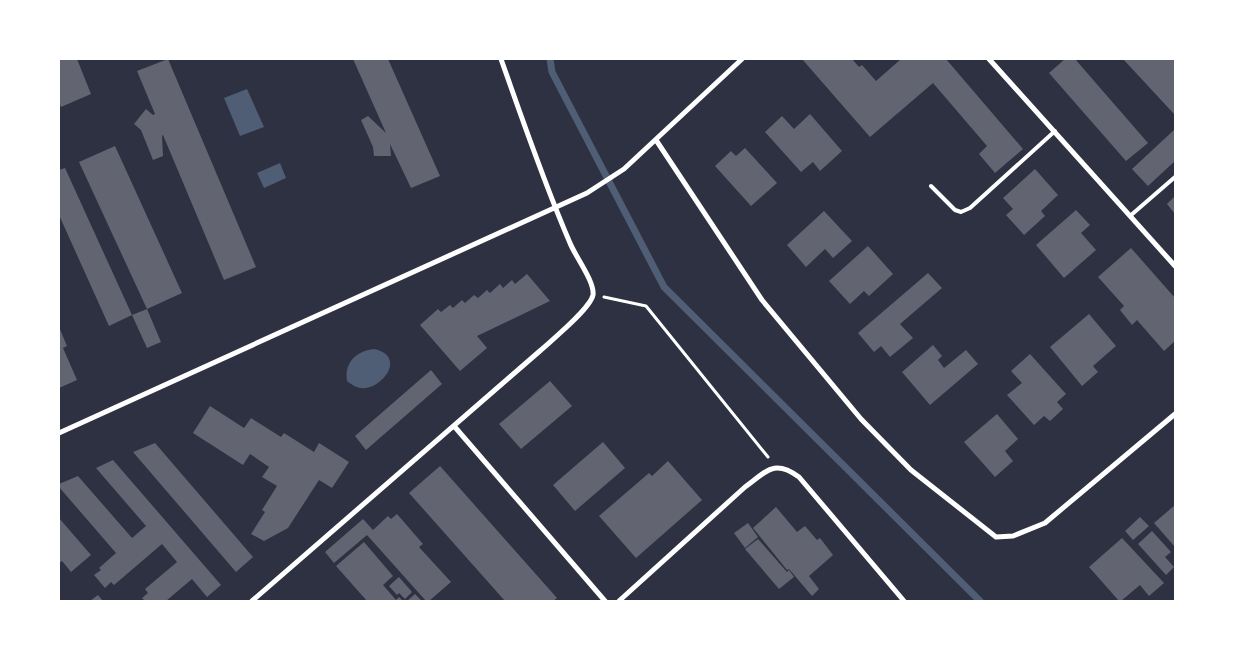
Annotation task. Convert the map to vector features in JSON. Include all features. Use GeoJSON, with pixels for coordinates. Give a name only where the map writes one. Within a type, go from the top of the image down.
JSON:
{"type":"FeatureCollection","features":[{"type":"Feature","properties":{"kind":"street"},"geometry":{"type":"LineString","coordinates":[[252,601],[541,350],[586,308],[593,295],[589,280],[572,249],[555,208],[501,59]]}},
{"type":"Feature","properties":{"kind":"street"},"geometry":{"type":"LineString","coordinates":[[59,433],[587,193],[624,169],[742,59]]}},
{"type":"Feature","properties":{"kind":"street"},"geometry":{"type":"LineString","coordinates":[[989,59],[1175,266]]}},
{"type":"Feature","properties":{"kind":"street"},"geometry":{"type":"LineString","coordinates":[[656,140],[762,300],[861,419],[911,470],[996,537],[1013,536],[1045,523],[1175,414]]}},
{"type":"Feature","properties":{"kind":"street"},"geometry":{"type":"LineString","coordinates":[[454,426],[605,601]]}},
{"type":"Feature","properties":{"kind":"street"},"geometry":{"type":"LineString","coordinates":[[619,601],[745,487],[776,467],[784,468],[799,478],[904,601]]}},
{"type":"Feature","properties":{"kind":"lane"},"geometry":{"type":"LineString","coordinates":[[931,186],[955,210],[961,212],[970,208],[1054,131]]}},
{"type":"Feature","properties":{"kind":"lane"},"geometry":{"type":"LineString","coordinates":[[1130,216],[1175,177]]}},
{"type":"Feature","properties":{"kind":"path"},"geometry":{"type":"LineString","coordinates":[[593,295],[646,306],[776,467]]}},
{"type":"Feature","properties":{"kind":"water"},"geometry":{"type":"Polygon","coordinates":[[[247,89],[264,127],[240,136],[224,98],[247,89]]]}},
{"type":"Feature","properties":{"kind":"water"},"geometry":{"type":"Polygon","coordinates":[[[280,163],[286,178],[264,188],[257,173],[280,163]]]}},
{"type":"Feature","properties":{"kind":"water"},"geometry":{"type":"Polygon","coordinates":[[[374,349],[384,353],[389,358],[388,372],[376,384],[369,387],[355,387],[347,381],[349,363],[362,352],[374,349]]]}},
{"type":"Feature","properties":{"kind":"building"},"geometry":{"type":"Polygon","coordinates":[[[59,59],[77,59],[91,94],[61,107],[59,103],[59,59]]]}},
{"type":"Feature","properties":{"kind":"building"},"geometry":{"type":"Polygon","coordinates":[[[168,59],[256,267],[224,280],[163,135],[163,156],[153,160],[141,130],[134,124],[146,109],[153,115],[155,114],[137,71],[168,59]]]}},
{"type":"Feature","properties":{"kind":"building"},"geometry":{"type":"Polygon","coordinates":[[[353,59],[388,59],[440,176],[411,188],[390,144],[391,156],[374,156],[373,147],[361,120],[368,116],[386,133],[353,59]]]}},
{"type":"Feature","properties":{"kind":"building"},"geometry":{"type":"Polygon","coordinates":[[[802,59],[852,59],[859,67],[862,65],[876,81],[901,59],[946,59],[1023,149],[995,173],[979,154],[987,146],[933,83],[870,137],[802,59]]]}},
{"type":"Feature","properties":{"kind":"building"},"geometry":{"type":"Polygon","coordinates":[[[1065,59],[1075,59],[1148,143],[1126,161],[1049,73],[1065,59]]]}},
{"type":"Feature","properties":{"kind":"building"},"geometry":{"type":"Polygon","coordinates":[[[1123,59],[1175,59],[1174,114],[1123,59]]]}},
{"type":"Feature","properties":{"kind":"building"},"geometry":{"type":"Polygon","coordinates":[[[810,114],[842,151],[820,171],[813,162],[801,172],[765,132],[782,116],[794,129],[810,114]]]}},
{"type":"Feature","properties":{"kind":"building"},"geometry":{"type":"Polygon","coordinates":[[[1175,129],[1175,161],[1148,186],[1132,169],[1175,129]]]}},
{"type":"Feature","properties":{"kind":"building"},"geometry":{"type":"Polygon","coordinates":[[[115,146],[182,293],[147,309],[79,162],[115,146]]]}},
{"type":"Feature","properties":{"kind":"building"},"geometry":{"type":"Polygon","coordinates":[[[745,148],[777,183],[751,206],[715,166],[731,151],[736,156],[745,148]]]}},
{"type":"Feature","properties":{"kind":"building"},"geometry":{"type":"Polygon","coordinates":[[[65,168],[132,315],[109,326],[59,215],[59,170],[65,168]]]}},
{"type":"Feature","properties":{"kind":"building"},"geometry":{"type":"Polygon","coordinates":[[[1035,169],[1058,195],[1041,211],[1045,216],[1024,235],[1006,215],[1013,209],[1003,198],[1035,169]]]}},
{"type":"Feature","properties":{"kind":"building"},"geometry":{"type":"Polygon","coordinates":[[[1175,196],[1175,214],[1167,204],[1175,196]]]}},
{"type":"Feature","properties":{"kind":"building"},"geometry":{"type":"Polygon","coordinates":[[[1076,210],[1090,225],[1081,233],[1096,250],[1064,278],[1036,245],[1076,210]]]}},
{"type":"Feature","properties":{"kind":"building"},"geometry":{"type":"Polygon","coordinates":[[[824,211],[852,241],[833,258],[825,249],[806,267],[787,245],[824,211]]]}},
{"type":"Feature","properties":{"kind":"building"},"geometry":{"type":"Polygon","coordinates":[[[868,246],[893,274],[869,296],[864,291],[850,304],[829,281],[868,246]]]}},
{"type":"Feature","properties":{"kind":"building"},"geometry":{"type":"Polygon","coordinates":[[[1131,248],[1175,298],[1175,341],[1164,351],[1137,320],[1132,325],[1120,310],[1124,306],[1098,277],[1131,248]]]}},
{"type":"Feature","properties":{"kind":"building"},"geometry":{"type":"Polygon","coordinates":[[[928,273],[942,288],[900,324],[913,338],[890,357],[881,346],[874,352],[858,333],[928,273]]]}},
{"type":"Feature","properties":{"kind":"building"},"geometry":{"type":"Polygon","coordinates":[[[527,274],[550,301],[477,336],[487,348],[460,371],[420,325],[438,309],[441,312],[450,305],[453,308],[462,300],[465,303],[474,295],[478,298],[487,290],[490,293],[500,284],[503,288],[512,280],[515,284],[527,274]]]}},
{"type":"Feature","properties":{"kind":"building"},"geometry":{"type":"Polygon","coordinates":[[[147,309],[161,342],[147,348],[132,315],[147,309]]]}},
{"type":"Feature","properties":{"kind":"building"},"geometry":{"type":"Polygon","coordinates":[[[1089,314],[1116,346],[1093,366],[1098,372],[1082,386],[1050,347],[1089,314]]]}},
{"type":"Feature","properties":{"kind":"building"},"geometry":{"type":"Polygon","coordinates":[[[59,327],[67,346],[63,348],[77,380],[59,388],[59,327]]]}},
{"type":"Feature","properties":{"kind":"building"},"geometry":{"type":"Polygon","coordinates":[[[933,345],[942,356],[938,360],[944,368],[966,350],[978,364],[930,405],[902,372],[933,345]]]}},
{"type":"Feature","properties":{"kind":"building"},"geometry":{"type":"Polygon","coordinates":[[[1030,354],[1066,394],[1057,402],[1063,409],[1050,421],[1044,416],[1034,425],[1007,395],[1022,383],[1011,371],[1030,354]]]}},
{"type":"Feature","properties":{"kind":"building"},"geometry":{"type":"Polygon","coordinates":[[[431,370],[442,384],[366,450],[355,436],[431,370]]]}},
{"type":"Feature","properties":{"kind":"building"},"geometry":{"type":"Polygon","coordinates":[[[550,381],[572,406],[521,449],[499,424],[550,381]]]}},
{"type":"Feature","properties":{"kind":"building"},"geometry":{"type":"Polygon","coordinates":[[[210,406],[244,428],[251,418],[281,437],[284,433],[314,452],[319,443],[349,462],[332,488],[319,480],[288,528],[264,541],[251,534],[265,512],[262,510],[277,486],[262,477],[269,467],[250,454],[243,465],[193,433],[210,406]]]}},
{"type":"Feature","properties":{"kind":"building"},"geometry":{"type":"Polygon","coordinates":[[[997,414],[1018,439],[1005,451],[1013,461],[995,477],[964,442],[997,414]]]}},
{"type":"Feature","properties":{"kind":"building"},"geometry":{"type":"Polygon","coordinates":[[[603,442],[625,468],[575,511],[553,485],[603,442]]]}},
{"type":"Feature","properties":{"kind":"building"},"geometry":{"type":"Polygon","coordinates":[[[155,443],[253,557],[236,572],[133,452],[155,443]]]}},
{"type":"Feature","properties":{"kind":"building"},"geometry":{"type":"Polygon","coordinates":[[[113,460],[221,585],[207,597],[192,579],[166,601],[145,601],[142,598],[148,593],[145,589],[177,562],[162,544],[114,585],[111,582],[105,588],[94,575],[116,553],[59,487],[59,484],[78,476],[132,538],[146,526],[96,468],[113,460]]]}},
{"type":"Feature","properties":{"kind":"building"},"geometry":{"type":"Polygon","coordinates":[[[668,461],[702,500],[636,558],[599,516],[649,473],[652,476],[668,461]]]}},
{"type":"Feature","properties":{"kind":"building"},"geometry":{"type":"Polygon","coordinates":[[[440,466],[557,598],[553,601],[505,601],[409,493],[440,466]]]}},
{"type":"Feature","properties":{"kind":"building"},"geometry":{"type":"Polygon","coordinates":[[[1175,505],[1175,547],[1154,523],[1175,505]]]}},
{"type":"Feature","properties":{"kind":"building"},"geometry":{"type":"Polygon","coordinates":[[[776,507],[797,532],[805,526],[817,540],[820,538],[833,555],[809,576],[819,589],[812,596],[789,569],[787,570],[753,528],[776,507]]]}},
{"type":"Feature","properties":{"kind":"building"},"geometry":{"type":"Polygon","coordinates":[[[397,514],[423,544],[419,547],[451,582],[429,601],[426,601],[367,535],[334,563],[325,552],[363,519],[373,530],[388,516],[391,519],[397,514]]]}},
{"type":"Feature","properties":{"kind":"building"},"geometry":{"type":"Polygon","coordinates":[[[1140,517],[1149,526],[1133,540],[1125,531],[1140,517]]]}},
{"type":"Feature","properties":{"kind":"building"},"geometry":{"type":"Polygon","coordinates":[[[59,518],[91,555],[71,572],[62,561],[59,563],[59,518]]]}},
{"type":"Feature","properties":{"kind":"building"},"geometry":{"type":"Polygon","coordinates":[[[748,523],[758,537],[745,548],[734,533],[748,523]]]}},
{"type":"Feature","properties":{"kind":"building"},"geometry":{"type":"Polygon","coordinates":[[[1152,531],[1171,552],[1165,557],[1174,567],[1166,575],[1138,544],[1152,531]]]}},
{"type":"Feature","properties":{"kind":"building"},"geometry":{"type":"Polygon","coordinates":[[[1122,538],[1164,583],[1149,596],[1140,585],[1119,601],[1089,567],[1122,538]]]}},
{"type":"Feature","properties":{"kind":"building"},"geometry":{"type":"Polygon","coordinates":[[[758,539],[787,572],[789,570],[794,577],[779,589],[745,549],[758,539]]]}},
{"type":"Feature","properties":{"kind":"building"},"geometry":{"type":"Polygon","coordinates":[[[364,542],[393,576],[383,585],[396,600],[399,597],[403,601],[367,601],[336,566],[364,542]]]}},
{"type":"Feature","properties":{"kind":"building"},"geometry":{"type":"Polygon","coordinates":[[[399,577],[412,592],[405,599],[399,593],[397,595],[389,586],[399,577]]]}},
{"type":"Feature","properties":{"kind":"building"},"geometry":{"type":"Polygon","coordinates":[[[415,594],[422,601],[407,601],[415,594]]]}},
{"type":"Feature","properties":{"kind":"building"},"geometry":{"type":"Polygon","coordinates":[[[98,595],[103,601],[90,601],[98,595]]]}},
{"type":"Feature","properties":{"kind":"waterway"},"geometry":{"type":"LineString","coordinates":[[550,59],[552,72],[664,287],[980,601]]}}]}
